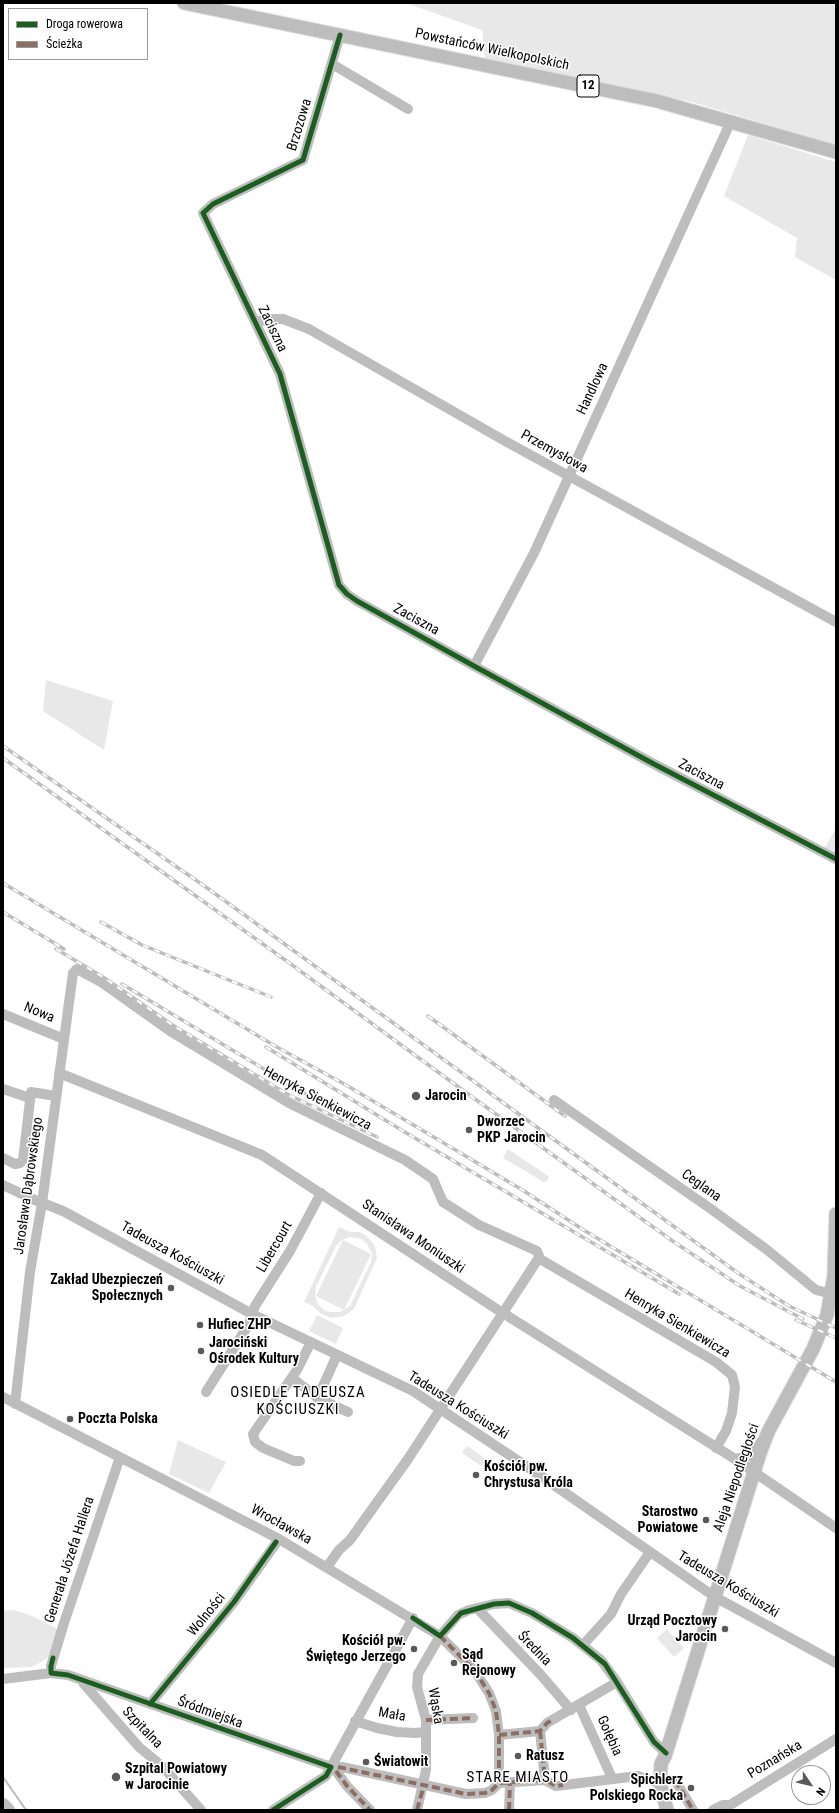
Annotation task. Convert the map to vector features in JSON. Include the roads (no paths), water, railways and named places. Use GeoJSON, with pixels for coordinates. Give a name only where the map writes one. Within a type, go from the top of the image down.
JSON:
{"type":"FeatureCollection","features":[{"type":"Feature","properties":{"kind":"main road","name":"Powstańców Wielkopolskich"},"geometry":{"type":"LineString","coordinates":[[184,3],[612,90],[663,102],[836,152]]}},
{"type":"Feature","properties":{"kind":"main road","name":"Aleja Niepodległości"},"geometry":{"type":"LineString","coordinates":[[666,1810],[660,1783],[661,1764],[666,1754],[754,1472],[768,1432],[813,1349],[827,1315],[832,1294],[835,1262],[836,1214]]}},
{"type":"Feature","properties":{"kind":"main road","name":"Aleja Niepodległości"},"geometry":{"type":"LineString","coordinates":[[666,1754],[668,1789],[676,1810]]}},
{"type":"Feature","properties":{"kind":"main road"},"geometry":{"type":"LineString","coordinates":[[3,1805],[8,1810]]}},
{"type":"Feature","properties":{"kind":"street","name":"Brzozowa"},"geometry":{"type":"LineString","coordinates":[[203,213],[213,204],[303,160],[340,35]]}},
{"type":"Feature","properties":{"kind":"street"},"geometry":{"type":"LineString","coordinates":[[332,64],[408,109]]}},
{"type":"Feature","properties":{"kind":"street","name":"Handlowa"},"geometry":{"type":"LineString","coordinates":[[474,666],[534,553],[731,121]]}},
{"type":"Feature","properties":{"kind":"street","name":"Zaciszna"},"geometry":{"type":"LineString","coordinates":[[203,213],[280,374],[339,584],[347,594],[474,666],[640,756],[836,859]]}},
{"type":"Feature","properties":{"kind":"street","name":"Przemysłowa"},"geometry":{"type":"LineString","coordinates":[[256,322],[272,319],[283,319],[309,329],[569,476],[836,622]]}},
{"type":"Feature","properties":{"kind":"street","name":"Henryka Sienkiewicza"},"geometry":{"type":"LineString","coordinates":[[73,973],[77,968],[101,982],[170,1030],[289,1103],[405,1160],[433,1179],[443,1202],[449,1206],[479,1225],[537,1251],[540,1259],[716,1362],[732,1375],[735,1387],[732,1413],[726,1431],[716,1448]]}},
{"type":"Feature","properties":{"kind":"street","name":"Jarosława Dąbrowskiego"},"geometry":{"type":"LineString","coordinates":[[15,1404],[32,1265],[42,1203],[73,973]]}},
{"type":"Feature","properties":{"kind":"street","name":"Nowa"},"geometry":{"type":"LineString","coordinates":[[3,1014],[64,1039]]}},
{"type":"Feature","properties":{"kind":"street","name":"Stanisława Moniuszki"},"geometry":{"type":"LineString","coordinates":[[59,1073],[246,1148],[274,1162],[502,1313],[735,1459],[836,1528]]}},
{"type":"Feature","properties":{"kind":"street"},"geometry":{"type":"LineString","coordinates":[[3,1089],[30,1098]]}},
{"type":"Feature","properties":{"kind":"street"},"geometry":{"type":"LineString","coordinates":[[3,1158],[15,1164],[20,1163],[23,1160],[31,1092],[56,1096]]}},
{"type":"Feature","properties":{"kind":"street","name":"Ceglana"},"geometry":{"type":"LineString","coordinates":[[554,1100],[766,1249],[816,1290],[832,1294]]}},
{"type":"Feature","properties":{"kind":"street","name":"Tadeusza Kościuszki"},"geometry":{"type":"LineString","coordinates":[[3,1185],[63,1211],[252,1314],[413,1391],[715,1597],[836,1663]]}},
{"type":"Feature","properties":{"kind":"street","name":"Libercourt"},"geometry":{"type":"LineString","coordinates":[[206,1392],[249,1324],[252,1314],[290,1251],[321,1193]]}},
{"type":"Feature","properties":{"kind":"street"},"geometry":{"type":"LineString","coordinates":[[327,1567],[339,1550],[350,1540],[408,1459],[536,1261],[540,1259]]}},
{"type":"Feature","properties":{"kind":"street"},"geometry":{"type":"LineString","coordinates":[[300,1461],[294,1461],[263,1448],[255,1442],[253,1438],[255,1429],[292,1378],[311,1342]]}},
{"type":"Feature","properties":{"kind":"street"},"geometry":{"type":"LineString","coordinates":[[315,1396],[323,1386],[337,1355]]}},
{"type":"Feature","properties":{"kind":"street"},"geometry":{"type":"LineString","coordinates":[[292,1378],[315,1396],[348,1412]]}},
{"type":"Feature","properties":{"kind":"street","name":"Wrocławska"},"geometry":{"type":"LineString","coordinates":[[3,1397],[279,1539],[413,1618],[440,1636],[483,1682],[496,1711],[499,1784]]}},
{"type":"Feature","properties":{"kind":"street"},"geometry":{"type":"LineString","coordinates":[[735,1459],[746,1458],[753,1454],[768,1432]]}},
{"type":"Feature","properties":{"kind":"street","name":"Generała Józefa Hallera"},"geometry":{"type":"LineString","coordinates":[[51,1673],[51,1666],[63,1626],[120,1457]]}},
{"type":"Feature","properties":{"kind":"street","name":"Wolności"},"geometry":{"type":"LineString","coordinates":[[150,1704],[234,1602],[279,1539]]}},
{"type":"Feature","properties":{"kind":"street"},"geometry":{"type":"LineString","coordinates":[[583,1645],[611,1614],[621,1594],[650,1552]]}},
{"type":"Feature","properties":{"kind":"street","name":"Wąska"},"geometry":{"type":"LineString","coordinates":[[417,1810],[424,1785],[426,1770],[426,1720],[417,1687],[418,1674],[440,1636],[458,1615],[494,1604],[509,1603],[552,1624],[583,1645],[605,1664],[654,1742],[666,1754]]}},
{"type":"Feature","properties":{"kind":"street","name":"Średnia"},"geometry":{"type":"LineString","coordinates":[[477,1608],[540,1674],[575,1707]]}},
{"type":"Feature","properties":{"kind":"street"},"geometry":{"type":"LineString","coordinates":[[273,1810],[326,1776],[413,1618]]}},
{"type":"Feature","properties":{"kind":"street","name":"Śródmiejska"},"geometry":{"type":"LineString","coordinates":[[3,1679],[51,1673],[68,1675],[331,1768],[342,1767],[466,1794],[476,1794],[492,1790],[499,1784]]}},
{"type":"Feature","properties":{"kind":"street","name":"Szpitalna"},"geometry":{"type":"LineString","coordinates":[[82,1680],[139,1747],[163,1768],[201,1810]]}},
{"type":"Feature","properties":{"kind":"street"},"geometry":{"type":"LineString","coordinates":[[545,1780],[540,1731],[547,1723],[617,1682]]}},
{"type":"Feature","properties":{"kind":"street","name":"Gołębia"},"geometry":{"type":"LineString","coordinates":[[575,1707],[612,1778]]}},
{"type":"Feature","properties":{"kind":"street"},"geometry":{"type":"LineString","coordinates":[[426,1720],[473,1718]]}},
{"type":"Feature","properties":{"kind":"street","name":"Mała"},"geometry":{"type":"LineString","coordinates":[[355,1721],[397,1732],[425,1732]]}},
{"type":"Feature","properties":{"kind":"street"},"geometry":{"type":"LineString","coordinates":[[498,1732],[540,1731]]}},
{"type":"Feature","properties":{"kind":"street","name":"Poznańska"},"geometry":{"type":"LineString","coordinates":[[714,1810],[723,1805],[729,1808],[836,1740]]}},
{"type":"Feature","properties":{"kind":"street"},"geometry":{"type":"LineString","coordinates":[[331,1768],[370,1810]]}},
{"type":"Feature","properties":{"kind":"street"},"geometry":{"type":"LineString","coordinates":[[499,1784],[545,1780],[556,1786],[638,1776],[660,1783]]}},
{"type":"Feature","properties":{"kind":"street"},"geometry":{"type":"LineString","coordinates":[[676,1780],[693,1810]]}},
{"type":"Feature","properties":{"kind":"street"},"geometry":{"type":"LineString","coordinates":[[510,1783],[510,1805]]}},
{"type":"Feature","properties":{"kind":"waterway"},"geometry":{"type":"LineString","coordinates":[[3,1777],[26,1810]]}},
{"type":"Feature","properties":{"kind":"railway"},"geometry":{"type":"LineString","coordinates":[[3,746],[210,890],[738,1273],[789,1306],[836,1328]]}},
{"type":"Feature","properties":{"kind":"railway"},"geometry":{"type":"LineString","coordinates":[[3,758],[288,962],[674,1242],[740,1286],[803,1319]]}},
{"type":"Feature","properties":{"kind":"railway"},"geometry":{"type":"LineString","coordinates":[[3,883],[275,1046],[346,1085],[469,1158],[524,1191],[582,1229],[836,1382]]}},
{"type":"Feature","properties":{"kind":"railway"},"geometry":{"type":"LineString","coordinates":[[3,912],[64,949]]}},
{"type":"Feature","properties":{"kind":"railway"},"geometry":{"type":"LineString","coordinates":[[101,922],[142,945],[271,997]]}},
{"type":"Feature","properties":{"kind":"railway"},"geometry":{"type":"LineString","coordinates":[[56,949],[103,977],[174,1026],[289,1095],[377,1137]]}},
{"type":"Feature","properties":{"kind":"railway"},"geometry":{"type":"LineString","coordinates":[[122,984],[319,1102]]}},
{"type":"Feature","properties":{"kind":"railway"},"geometry":{"type":"LineString","coordinates":[[428,1016],[565,1116]]}},
{"type":"Feature","properties":{"kind":"railway"},"geometry":{"type":"LineString","coordinates":[[266,1047],[403,1131],[679,1294]]}},
{"type":"Feature","properties":{"kind":"railway"},"geometry":{"type":"LineString","coordinates":[[796,1320],[836,1338]]}},
{"type":"Feature","properties":{"kind":"place","name":"Jarocin"},"geometry":{"type":"Point","coordinates":[416,1096]}},
{"type":"Feature","properties":{"kind":"place","name":"Dworzec PKP Jarocin"},"geometry":{"type":"Point","coordinates":[469,1130]}},
{"type":"Feature","properties":{"kind":"place","name":"Zakład Ubezpieczeń Społecznych"},"geometry":{"type":"Point","coordinates":[171,1288]}},
{"type":"Feature","properties":{"kind":"place","name":"Hufiec ZHP"},"geometry":{"type":"Point","coordinates":[200,1325]}},
{"type":"Feature","properties":{"kind":"place","name":"Jarociński Ośrodek Kultury"},"geometry":{"type":"Point","coordinates":[201,1351]}},
{"type":"Feature","properties":{"kind":"place","name":"Poczta Polska"},"geometry":{"type":"Point","coordinates":[70,1419]}},
{"type":"Feature","properties":{"kind":"place","name":"Kościół pw. Chrystusa Króla"},"geometry":{"type":"Point","coordinates":[476,1475]}},
{"type":"Feature","properties":{"kind":"place","name":"Starostwo Powiatowe"},"geometry":{"type":"Point","coordinates":[706,1520]}},
{"type":"Feature","properties":{"kind":"place","name":"Urząd Pocztowy Jarocin"},"geometry":{"type":"Point","coordinates":[725,1629]}},
{"type":"Feature","properties":{"kind":"place","name":"Kościół pw. Świętego Jerzego"},"geometry":{"type":"Point","coordinates":[414,1649]}},
{"type":"Feature","properties":{"kind":"place","name":"Sąd Rejonowy"},"geometry":{"type":"Point","coordinates":[454,1663]}},
{"type":"Feature","properties":{"kind":"place","name":"Ratusz"},"geometry":{"type":"Point","coordinates":[518,1756]}},
{"type":"Feature","properties":{"kind":"place","name":"Światowit"},"geometry":{"type":"Point","coordinates":[366,1762]}},
{"type":"Feature","properties":{"kind":"place","name":"Szpital Powiatowy w Jarocinie"},"geometry":{"type":"Point","coordinates":[116,1777]}},
{"type":"Feature","properties":{"kind":"place","name":"Spichlerz Polskiego Rocka"},"geometry":{"type":"Point","coordinates":[691,1788]}},
{"type":"Feature","properties":{"kind":"district","name":"OSIEDLE TADEUSZA KOŚCIUSZKI"},"geometry":{"type":"Point","coordinates":[298,1402]}},
{"type":"Feature","properties":{"kind":"district","name":"STARE MIASTO"},"geometry":{"type":"Point","coordinates":[518,1778]}}]}
